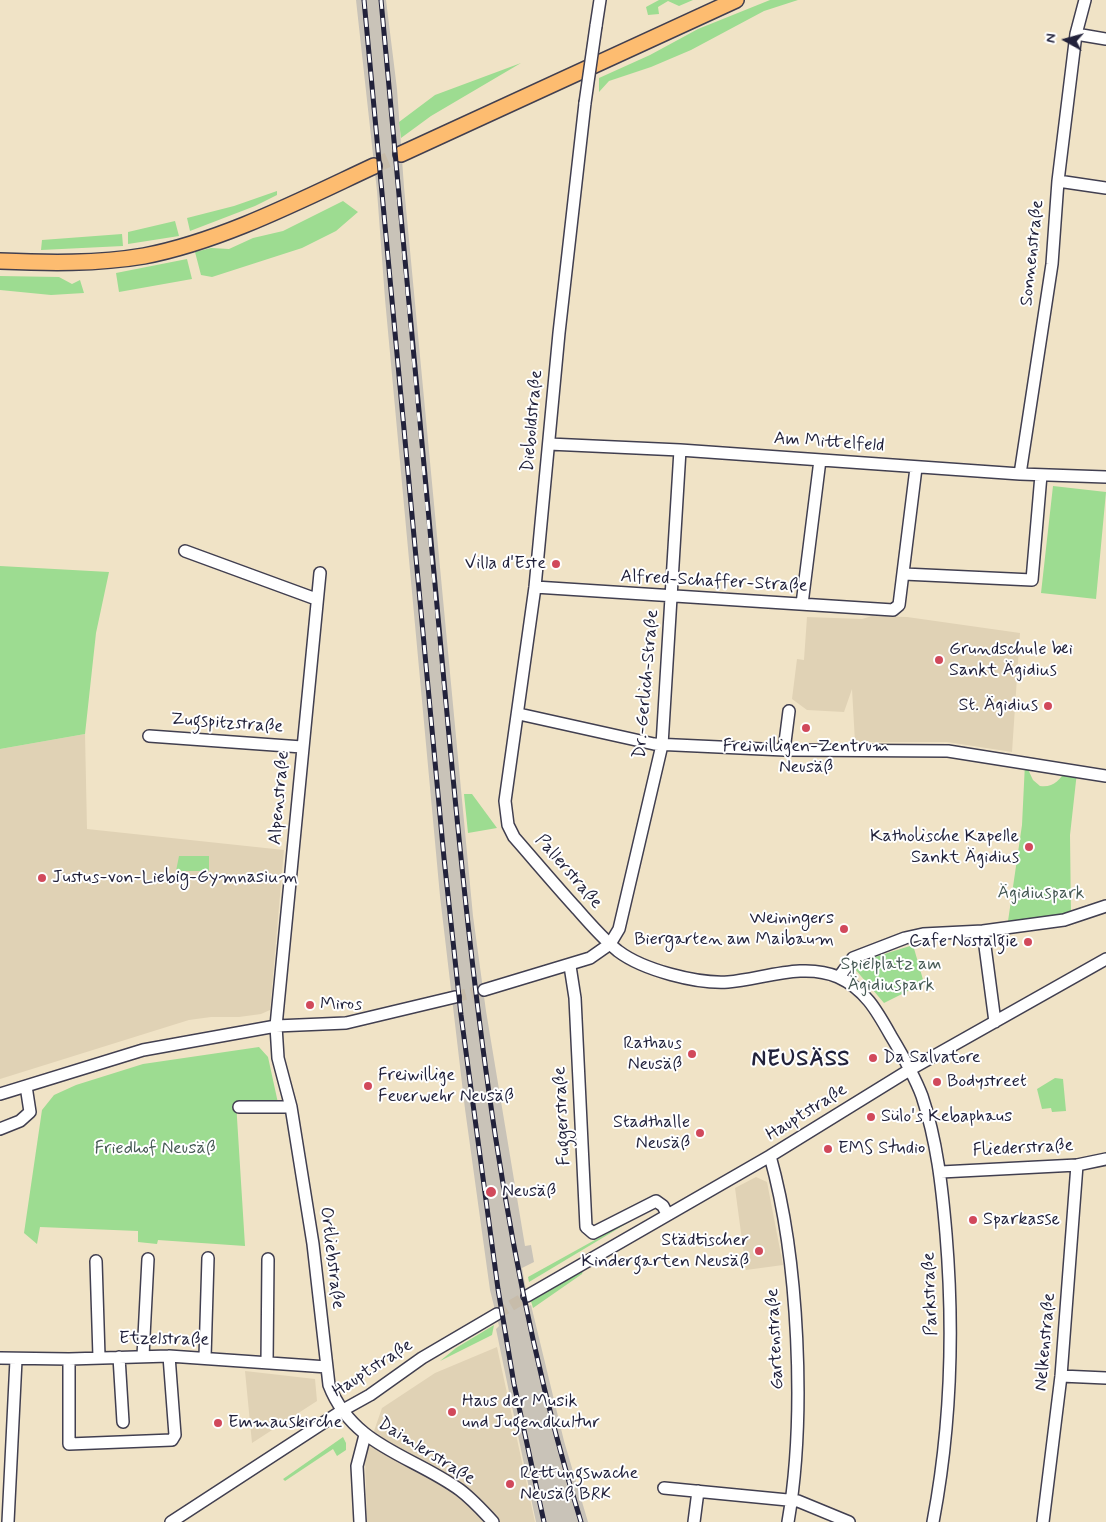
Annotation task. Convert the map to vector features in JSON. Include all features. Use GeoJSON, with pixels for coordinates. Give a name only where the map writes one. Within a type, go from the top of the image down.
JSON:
{"type":"FeatureCollection","features":[{"type":"Feature","properties":{"kind":"main road"},"geometry":{"type":"LineString","coordinates":[[401,154],[736,0]]}},
{"type":"Feature","properties":{"kind":"main road"},"geometry":{"type":"LineString","coordinates":[[0,261],[73,262],[145,256],[208,238],[280,209],[374,166]]}},
{"type":"Feature","properties":{"kind":"street","name":"Dieboldstraße"},"geometry":{"type":"LineString","coordinates":[[507,819],[506,793],[519,714],[585,103],[600,0]]}},
{"type":"Feature","properties":{"kind":"street","name":"Sonnenstraße"},"geometry":{"type":"LineString","coordinates":[[1020,474],[1052,264],[1058,181],[1076,34],[1085,0]]}},
{"type":"Feature","properties":{"kind":"street"},"geometry":{"type":"LineString","coordinates":[[1076,34],[1106,40]]}},
{"type":"Feature","properties":{"kind":"street"},"geometry":{"type":"LineString","coordinates":[[1058,181],[1106,188]]}},
{"type":"Feature","properties":{"kind":"street","name":"Am Mittelfeld"},"geometry":{"type":"LineString","coordinates":[[549,444],[680,450],[916,468],[1106,477]]}},
{"type":"Feature","properties":{"kind":"street","name":"Dr.-Gerlich-Straße"},"geometry":{"type":"LineString","coordinates":[[610,944],[622,920],[662,745],[680,450]]}},
{"type":"Feature","properties":{"kind":"street"},"geometry":{"type":"LineString","coordinates":[[802,604],[820,460]]}},
{"type":"Feature","properties":{"kind":"street"},"geometry":{"type":"LineString","coordinates":[[916,468],[904,574],[1032,580],[1040,475]]}},
{"type":"Feature","properties":{"kind":"street"},"geometry":{"type":"LineString","coordinates":[[185,551],[316,600]]}},
{"type":"Feature","properties":{"kind":"street","name":"Alpenstraße"},"geometry":{"type":"LineString","coordinates":[[276,1026],[320,573]]}},
{"type":"Feature","properties":{"kind":"street","name":"Alfred-Schaffer-Straße"},"geometry":{"type":"LineString","coordinates":[[534,587],[892,610],[899,605],[904,574]]}},
{"type":"Feature","properties":{"kind":"street"},"geometry":{"type":"LineString","coordinates":[[784,750],[789,711]]}},
{"type":"Feature","properties":{"kind":"street"},"geometry":{"type":"LineString","coordinates":[[519,714],[662,745],[784,750],[948,751],[1106,776]]}},
{"type":"Feature","properties":{"kind":"street","name":"Zugspitzstraße"},"geometry":{"type":"LineString","coordinates":[[149,736],[302,747]]}},
{"type":"Feature","properties":{"kind":"street","name":"Pallerstraße"},"geometry":{"type":"LineString","coordinates":[[507,819],[514,837],[610,944],[637,962],[704,980],[728,982],[811,971],[839,977]]}},
{"type":"Feature","properties":{"kind":"street"},"geometry":{"type":"LineString","coordinates":[[839,977],[853,958],[905,938],[923,934],[983,930],[1064,920],[1106,906]]}},
{"type":"Feature","properties":{"kind":"street"},"geometry":{"type":"LineString","coordinates":[[983,930],[995,1022]]}},
{"type":"Feature","properties":{"kind":"street"},"geometry":{"type":"LineString","coordinates":[[484,990],[570,966],[598,954],[610,944]]}},
{"type":"Feature","properties":{"kind":"street","name":"Hauptstraße"},"geometry":{"type":"LineString","coordinates":[[527,1296],[770,1156],[911,1069],[1106,959]]}},
{"type":"Feature","properties":{"kind":"street","name":"Fuggerstraße"},"geometry":{"type":"LineString","coordinates":[[570,966],[575,998],[586,1227],[589,1232],[593,1233],[656,1201],[663,1206],[667,1214]]}},
{"type":"Feature","properties":{"kind":"street","name":"Parkstraße"},"geometry":{"type":"LineString","coordinates":[[839,977],[857,988],[872,1002],[911,1069],[922,1097],[941,1172],[950,1298],[949,1387],[944,1447],[932,1522]]}},
{"type":"Feature","properties":{"kind":"street"},"geometry":{"type":"LineString","coordinates":[[0,1094],[143,1050],[276,1026],[346,1023],[455,997]]}},
{"type":"Feature","properties":{"kind":"street","name":"Ortliebstraße"},"geometry":{"type":"LineString","coordinates":[[276,1026],[278,1058],[291,1107],[313,1244],[327,1367],[334,1397],[343,1410]]}},
{"type":"Feature","properties":{"kind":"street"},"geometry":{"type":"LineString","coordinates":[[0,1129],[20,1120],[30,1112],[26,1086]]}},
{"type":"Feature","properties":{"kind":"street"},"geometry":{"type":"LineString","coordinates":[[239,1107],[291,1107]]}},
{"type":"Feature","properties":{"kind":"street","name":"Gartenstraße"},"geometry":{"type":"LineString","coordinates":[[770,1156],[778,1186],[786,1238],[796,1340],[796,1423],[792,1500],[788,1522]]}},
{"type":"Feature","properties":{"kind":"street","name":"Fliederstraße"},"geometry":{"type":"LineString","coordinates":[[941,1172],[1077,1165],[1106,1159]]}},
{"type":"Feature","properties":{"kind":"street","name":"Nelkenstraße"},"geometry":{"type":"LineString","coordinates":[[1043,1522],[1062,1376],[1077,1165]]}},
{"type":"Feature","properties":{"kind":"street"},"geometry":{"type":"LineString","coordinates":[[204,1358],[208,1258]]}},
{"type":"Feature","properties":{"kind":"street"},"geometry":{"type":"LineString","coordinates":[[142,1356],[148,1259]]}},
{"type":"Feature","properties":{"kind":"street"},"geometry":{"type":"LineString","coordinates":[[267,1362],[268,1259]]}},
{"type":"Feature","properties":{"kind":"street"},"geometry":{"type":"LineString","coordinates":[[96,1261],[99,1357]]}},
{"type":"Feature","properties":{"kind":"street","name":"Hauptstraße"},"geometry":{"type":"LineString","coordinates":[[170,1522],[343,1410],[370,1395],[422,1358],[497,1314]]}},
{"type":"Feature","properties":{"kind":"street"},"geometry":{"type":"LineString","coordinates":[[119,1356],[124,1422]]}},
{"type":"Feature","properties":{"kind":"street"},"geometry":{"type":"LineString","coordinates":[[69,1359],[69,1444],[172,1440],[175,1435],[169,1356]]}},
{"type":"Feature","properties":{"kind":"street","name":"Etzelstraße"},"geometry":{"type":"LineString","coordinates":[[0,1358],[16,1360],[169,1356],[327,1367]]}},
{"type":"Feature","properties":{"kind":"street"},"geometry":{"type":"LineString","coordinates":[[8,1522],[16,1360]]}},
{"type":"Feature","properties":{"kind":"street"},"geometry":{"type":"LineString","coordinates":[[1062,1376],[1106,1378]]}},
{"type":"Feature","properties":{"kind":"street","name":"Daimlerstraße"},"geometry":{"type":"LineString","coordinates":[[343,1410],[364,1435],[460,1490],[493,1522]]}},
{"type":"Feature","properties":{"kind":"street"},"geometry":{"type":"LineString","coordinates":[[360,1522],[357,1466],[364,1435]]}},
{"type":"Feature","properties":{"kind":"street"},"geometry":{"type":"LineString","coordinates":[[664,1488],[792,1500],[849,1522]]}},
{"type":"Feature","properties":{"kind":"street"},"geometry":{"type":"LineString","coordinates":[[694,1522],[698,1491]]}},
{"type":"Feature","properties":{"kind":"shaded area"},"geometry":{"type":"Polygon","coordinates":[[[356,0],[386,0],[397,89],[404,187],[473,916],[486,1011],[525,1246],[531,1245],[534,1262],[522,1268],[529,1306],[531,1305],[564,1441],[588,1522],[536,1522],[496,1329],[499,1326],[490,1290],[465,1109],[440,896],[385,299],[377,191],[356,0]]]}},
{"type":"Feature","properties":{"kind":"shaded area","name":"Grundschule bei Sankt Ägidius"},"geometry":{"type":"Polygon","coordinates":[[[872,616],[907,617],[1020,633],[1012,752],[947,742],[855,742],[852,689],[844,712],[807,710],[792,699],[797,659],[804,660],[807,617],[862,619],[872,616]]]}},
{"type":"Feature","properties":{"kind":"shaded area"},"geometry":{"type":"Polygon","coordinates":[[[85,734],[87,829],[284,850],[270,1010],[261,1014],[239,1017],[211,1017],[189,1020],[0,1079],[0,749],[85,734]]]}},
{"type":"Feature","properties":{"kind":"shaded area"},"geometry":{"type":"Polygon","coordinates":[[[756,1177],[767,1182],[783,1265],[746,1270],[735,1188],[756,1177]]]}},
{"type":"Feature","properties":{"kind":"shaded area"},"geometry":{"type":"Polygon","coordinates":[[[497,1347],[535,1522],[367,1522],[365,1457],[382,1408],[435,1373],[497,1347]]]}},
{"type":"Feature","properties":{"kind":"shaded area"},"geometry":{"type":"Polygon","coordinates":[[[245,1371],[315,1379],[317,1401],[252,1443],[245,1371]]]}},
{"type":"Feature","properties":{"kind":"green space"},"geometry":{"type":"Polygon","coordinates":[[[659,0],[693,0],[679,6],[668,1],[658,7],[659,14],[648,15],[646,7],[659,0]]]}},
{"type":"Feature","properties":{"kind":"green space"},"geometry":{"type":"Polygon","coordinates":[[[770,0],[798,0],[764,11],[691,50],[651,67],[609,81],[599,92],[599,78],[650,55],[698,29],[770,0]]]}},
{"type":"Feature","properties":{"kind":"green space"},"geometry":{"type":"Polygon","coordinates":[[[521,63],[431,116],[401,138],[399,122],[435,95],[521,63]]]}},
{"type":"Feature","properties":{"kind":"green space"},"geometry":{"type":"Polygon","coordinates":[[[277,191],[277,195],[255,206],[190,231],[187,218],[234,206],[277,191]]]}},
{"type":"Feature","properties":{"kind":"green space"},"geometry":{"type":"Polygon","coordinates":[[[343,201],[358,212],[336,231],[302,248],[212,277],[201,275],[195,252],[211,248],[229,249],[253,238],[283,231],[343,201]]]}},
{"type":"Feature","properties":{"kind":"green space"},"geometry":{"type":"Polygon","coordinates":[[[175,221],[179,236],[128,244],[128,232],[175,221]]]}},
{"type":"Feature","properties":{"kind":"green space"},"geometry":{"type":"Polygon","coordinates":[[[122,234],[123,246],[41,250],[42,240],[122,234]]]}},
{"type":"Feature","properties":{"kind":"green space"},"geometry":{"type":"Polygon","coordinates":[[[187,259],[192,279],[119,292],[116,273],[187,259]]]}},
{"type":"Feature","properties":{"kind":"green space"},"geometry":{"type":"Polygon","coordinates":[[[0,276],[59,277],[72,284],[80,280],[84,293],[51,295],[0,290],[0,276]]]}},
{"type":"Feature","properties":{"kind":"green space"},"geometry":{"type":"Polygon","coordinates":[[[1053,486],[1106,492],[1096,599],[1041,593],[1053,486]]]}},
{"type":"Feature","properties":{"kind":"green space"},"geometry":{"type":"Polygon","coordinates":[[[0,566],[109,572],[96,633],[85,734],[0,749],[0,566]]]}},
{"type":"Feature","properties":{"kind":"green space","name":"Ägidiuspark"},"geometry":{"type":"Polygon","coordinates":[[[1025,763],[1033,780],[1040,786],[1049,786],[1056,782],[1066,770],[1077,772],[1070,835],[1071,917],[1007,928],[1022,825],[1025,763]]]}},
{"type":"Feature","properties":{"kind":"green space"},"geometry":{"type":"Polygon","coordinates":[[[464,794],[472,794],[497,828],[468,833],[464,794]]]}},
{"type":"Feature","properties":{"kind":"green space"},"geometry":{"type":"Polygon","coordinates":[[[179,856],[209,856],[209,871],[176,871],[179,856]]]}},
{"type":"Feature","properties":{"kind":"green space","name":"Spielplatz am Ägidiuspark"},"geometry":{"type":"Polygon","coordinates":[[[913,945],[924,983],[884,1003],[855,969],[875,957],[913,945]]]}},
{"type":"Feature","properties":{"kind":"green space","name":"Friedhof Neusäß"},"geometry":{"type":"Polygon","coordinates":[[[259,1047],[268,1057],[278,1103],[236,1102],[245,1246],[158,1240],[157,1244],[138,1242],[138,1231],[40,1227],[37,1244],[24,1233],[42,1110],[54,1095],[76,1085],[143,1064],[259,1047]]]}},
{"type":"Feature","properties":{"kind":"green space"},"geometry":{"type":"Polygon","coordinates":[[[1055,1078],[1063,1079],[1066,1111],[1052,1112],[1051,1108],[1042,1109],[1037,1089],[1055,1078]]]}},
{"type":"Feature","properties":{"kind":"green space"},"geometry":{"type":"Polygon","coordinates":[[[649,1210],[529,1282],[528,1277],[649,1210]]]}},
{"type":"Feature","properties":{"kind":"green space"},"geometry":{"type":"Polygon","coordinates":[[[583,1271],[582,1274],[533,1308],[531,1301],[583,1271]]]}},
{"type":"Feature","properties":{"kind":"green space"},"geometry":{"type":"Polygon","coordinates":[[[494,1325],[492,1335],[440,1361],[456,1348],[494,1325]]]}},
{"type":"Feature","properties":{"kind":"green space"},"geometry":{"type":"Polygon","coordinates":[[[343,1437],[346,1443],[346,1450],[337,1456],[333,1449],[285,1481],[283,1479],[343,1437]]]}},
{"type":"Feature","properties":{"kind":"tunnel"},"geometry":{"type":"LineString","coordinates":[[374,166],[401,154]]}},
{"type":"Feature","properties":{"kind":"tunnel"},"geometry":{"type":"LineString","coordinates":[[455,997],[484,990]]}},
{"type":"Feature","properties":{"kind":"tunnel"},"geometry":{"type":"LineString","coordinates":[[497,1314],[527,1296]]}},
{"type":"Feature","properties":{"kind":"railway"},"geometry":{"type":"LineString","coordinates":[[364,0],[444,858],[461,1015],[498,1289],[514,1384],[544,1522]]}},
{"type":"Feature","properties":{"kind":"railway"},"geometry":{"type":"LineString","coordinates":[[381,0],[441,653],[470,942],[482,1040],[512,1235],[531,1331],[554,1427],[581,1522]]}},
{"type":"Feature","properties":{"kind":"place","name":"Villa d'Este"},"geometry":{"type":"Point","coordinates":[556,564]}},
{"type":"Feature","properties":{"kind":"place","name":"Grundschule bei Sankt Ägidius"},"geometry":{"type":"Point","coordinates":[939,660]}},
{"type":"Feature","properties":{"kind":"place","name":"St. Ägidius"},"geometry":{"type":"Point","coordinates":[1048,706]}},
{"type":"Feature","properties":{"kind":"place","name":"Freiwilligen-Zentrum Neusäß"},"geometry":{"type":"Point","coordinates":[806,728]}},
{"type":"Feature","properties":{"kind":"place","name":"Katholische Kapelle Sankt Ägidius"},"geometry":{"type":"Point","coordinates":[1029,847]}},
{"type":"Feature","properties":{"kind":"place","name":"Justus-von-Liebig-Gymnasium"},"geometry":{"type":"Point","coordinates":[42,878]}},
{"type":"Feature","properties":{"kind":"place","name":"Weiningers Biergarten am Maibaum"},"geometry":{"type":"Point","coordinates":[844,929]}},
{"type":"Feature","properties":{"kind":"place","name":"Cafe Nostalgie"},"geometry":{"type":"Point","coordinates":[1028,942]}},
{"type":"Feature","properties":{"kind":"place","name":"Miros"},"geometry":{"type":"Point","coordinates":[310,1005]}},
{"type":"Feature","properties":{"kind":"place","name":"Rathaus Neusäß"},"geometry":{"type":"Point","coordinates":[692,1054]}},
{"type":"Feature","properties":{"kind":"place","name":"Da Salvatore"},"geometry":{"type":"Point","coordinates":[873,1058]}},
{"type":"Feature","properties":{"kind":"place","name":"Bodystreet"},"geometry":{"type":"Point","coordinates":[937,1082]}},
{"type":"Feature","properties":{"kind":"place","name":"Freiwillige Feuerwehr Neusäß"},"geometry":{"type":"Point","coordinates":[368,1086]}},
{"type":"Feature","properties":{"kind":"place","name":"Sülo's Kebaphaus"},"geometry":{"type":"Point","coordinates":[871,1117]}},
{"type":"Feature","properties":{"kind":"place","name":"Stadthalle Neusäß"},"geometry":{"type":"Point","coordinates":[700,1133]}},
{"type":"Feature","properties":{"kind":"place","name":"EMS Studio"},"geometry":{"type":"Point","coordinates":[828,1149]}},
{"type":"Feature","properties":{"kind":"place","name":"Neusäß"},"geometry":{"type":"Point","coordinates":[491,1192]}},
{"type":"Feature","properties":{"kind":"place","name":"Sparkasse"},"geometry":{"type":"Point","coordinates":[973,1220]}},
{"type":"Feature","properties":{"kind":"place","name":"Städtischer Kindergarten Neusäß"},"geometry":{"type":"Point","coordinates":[759,1251]}},
{"type":"Feature","properties":{"kind":"place","name":"Haus der Musik und Jugendkultur"},"geometry":{"type":"Point","coordinates":[452,1412]}},
{"type":"Feature","properties":{"kind":"place","name":"Emmauskirche"},"geometry":{"type":"Point","coordinates":[218,1423]}},
{"type":"Feature","properties":{"kind":"place","name":"Rettungswache Neusäß BRK"},"geometry":{"type":"Point","coordinates":[510,1484]}},
{"type":"Feature","properties":{"kind":"district","name":"NEUSÄSS"},"geometry":{"type":"Point","coordinates":[801,1060]}}]}
